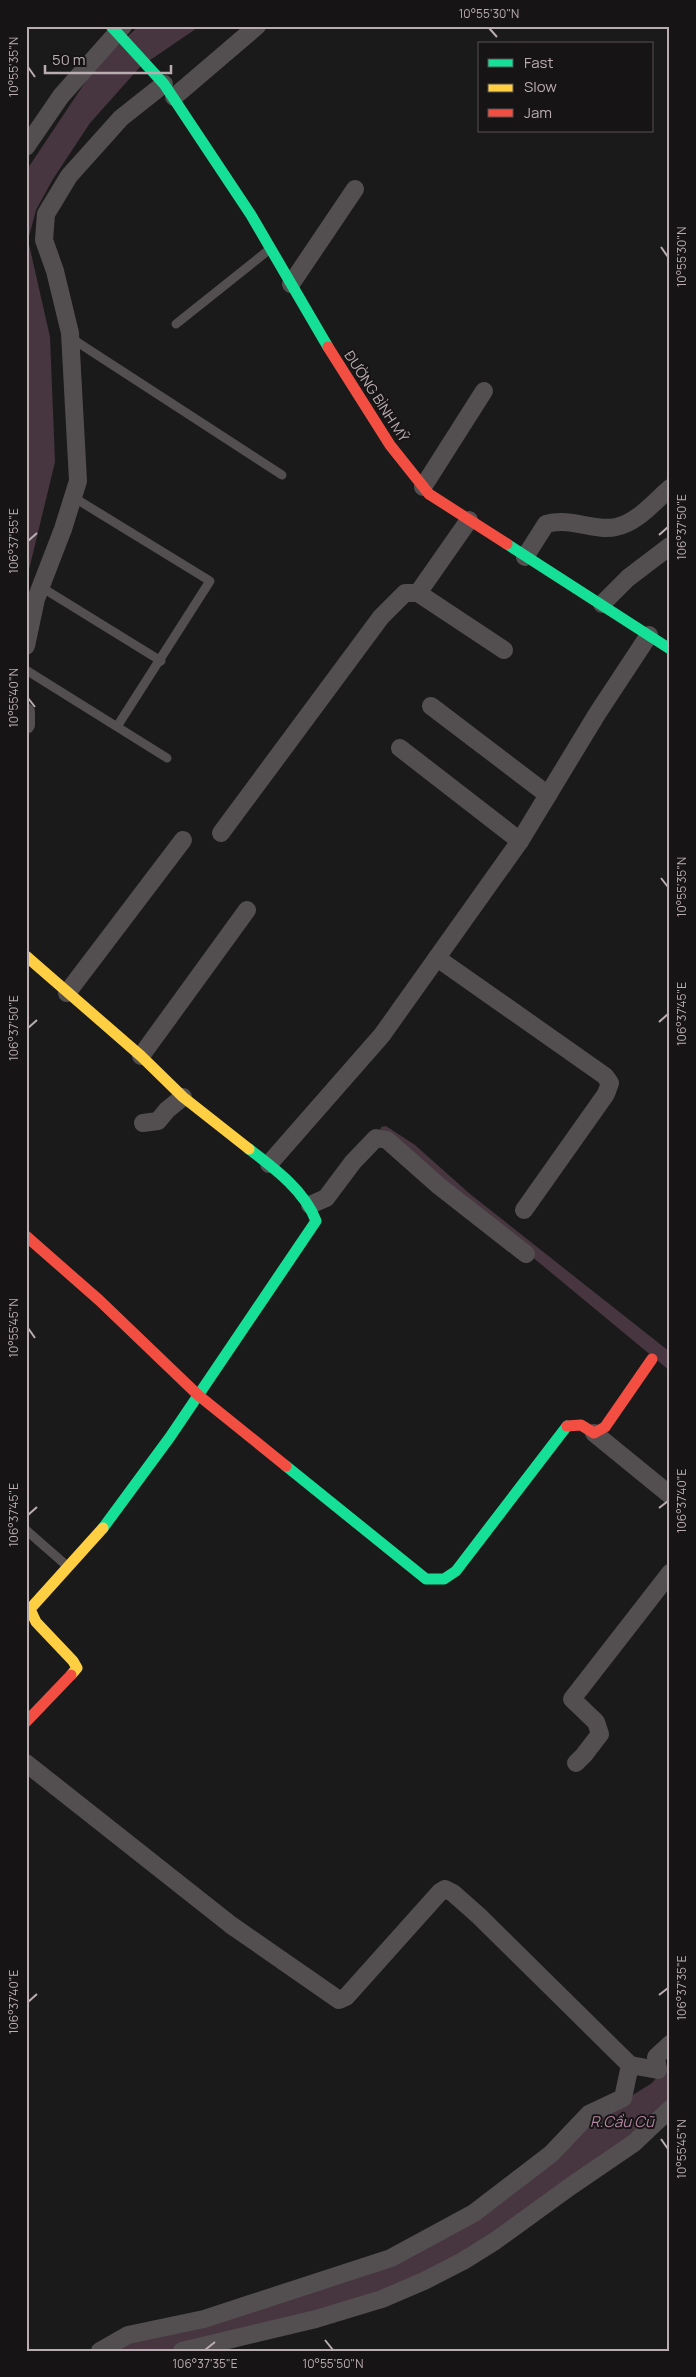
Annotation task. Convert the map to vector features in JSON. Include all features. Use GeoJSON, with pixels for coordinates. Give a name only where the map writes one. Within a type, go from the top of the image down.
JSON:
{"type":"FeatureCollection","features":[{"type":"Feature","properties":{"kind":"street"},"geometry":{"type":"LineString","coordinates":[[26,646],[41,587],[64,529],[73,497],[77,472],[70,338],[55,271],[44,240],[46,214],[69,176],[120,118],[169,90],[257,26]]}},
{"type":"Feature","properties":{"kind":"street"},"geometry":{"type":"LineString","coordinates":[[26,147],[61,96],[117,29]]}},
{"type":"Feature","properties":{"kind":"street","name":"ĐƯỜNG BÌNH MỸ"},"geometry":{"type":"LineString","coordinates":[[117,29],[169,90],[270,248],[346,378],[390,445],[429,494],[670,648]]}},
{"type":"Feature","properties":{"kind":"street"},"geometry":{"type":"LineString","coordinates":[[291,284],[355,190]]}},
{"type":"Feature","properties":{"kind":"street"},"geometry":{"type":"LineString","coordinates":[[423,487],[484,391]]}},
{"type":"Feature","properties":{"kind":"street"},"geometry":{"type":"LineString","coordinates":[[525,557],[546,524],[560,520],[615,528],[635,519],[670,488]]}},
{"type":"Feature","properties":{"kind":"street"},"geometry":{"type":"LineString","coordinates":[[418,593],[469,520]]}},
{"type":"Feature","properties":{"kind":"street"},"geometry":{"type":"LineString","coordinates":[[602,604],[628,578],[670,546]]}},
{"type":"Feature","properties":{"kind":"street"},"geometry":{"type":"LineString","coordinates":[[221,833],[381,618],[405,593],[418,593],[504,650]]}},
{"type":"Feature","properties":{"kind":"street"},"geometry":{"type":"LineString","coordinates":[[269,1164],[382,1035],[520,841],[649,635]]}},
{"type":"Feature","properties":{"kind":"street"},"geometry":{"type":"LineString","coordinates":[[431,706],[548,795]]}},
{"type":"Feature","properties":{"kind":"street"},"geometry":{"type":"LineString","coordinates":[[26,712],[26,725]]}},
{"type":"Feature","properties":{"kind":"street"},"geometry":{"type":"LineString","coordinates":[[400,748],[520,841]]}},
{"type":"Feature","properties":{"kind":"street"},"geometry":{"type":"LineString","coordinates":[[67,994],[183,840]]}},
{"type":"Feature","properties":{"kind":"street"},"geometry":{"type":"LineString","coordinates":[[141,1056],[247,910]]}},
{"type":"Feature","properties":{"kind":"street"},"geometry":{"type":"LineString","coordinates":[[26,956],[67,994],[141,1056],[183,1097],[269,1164],[310,1205],[316,1221],[198,1395],[102,1528],[30,1609],[29,1614],[69,1655],[77,1668],[26,1722]]}},
{"type":"Feature","properties":{"kind":"street"},"geometry":{"type":"LineString","coordinates":[[437,958],[605,1076],[610,1083],[606,1094],[524,1210]]}},
{"type":"Feature","properties":{"kind":"street"},"geometry":{"type":"LineString","coordinates":[[142,1123],[158,1121],[167,1110],[183,1097]]}},
{"type":"Feature","properties":{"kind":"street"},"geometry":{"type":"LineString","coordinates":[[310,1205],[326,1198],[353,1162],[376,1138],[387,1140],[439,1186],[526,1254]]}},
{"type":"Feature","properties":{"kind":"street"},"geometry":{"type":"LineString","coordinates":[[26,1236],[98,1300],[198,1395],[426,1579],[444,1579],[456,1571],[568,1425],[581,1425],[594,1433],[670,1495]]}},
{"type":"Feature","properties":{"kind":"street"},"geometry":{"type":"LineString","coordinates":[[594,1433],[605,1427],[652,1359]]}},
{"type":"Feature","properties":{"kind":"street"},"geometry":{"type":"LineString","coordinates":[[576,1763],[584,1756],[600,1734],[596,1722],[572,1699],[670,1573]]}},
{"type":"Feature","properties":{"kind":"street"},"geometry":{"type":"LineString","coordinates":[[26,1763],[231,1925],[339,2000],[346,1997],[440,1892],[445,1889],[454,1893],[480,1916],[630,2065],[658,2070],[656,2057],[670,2044]]}},
{"type":"Feature","properties":{"kind":"street"},"geometry":{"type":"LineString","coordinates":[[100,2351],[128,2335],[204,2319],[391,2258],[474,2213],[551,2154],[589,2114],[623,2098],[630,2065]]}},
{"type":"Feature","properties":{"kind":"street"},"geometry":{"type":"LineString","coordinates":[[182,2351],[316,2319],[382,2299],[424,2281],[463,2261],[495,2241],[570,2186],[634,2143],[670,2109]]}},
{"type":"Feature","properties":{"kind":"lane"},"geometry":{"type":"LineString","coordinates":[[176,324],[270,248]]}},
{"type":"Feature","properties":{"kind":"lane"},"geometry":{"type":"LineString","coordinates":[[70,338],[282,475]]}},
{"type":"Feature","properties":{"kind":"lane"},"geometry":{"type":"LineString","coordinates":[[73,497],[210,581],[118,726]]}},
{"type":"Feature","properties":{"kind":"lane"},"geometry":{"type":"LineString","coordinates":[[41,587],[161,661]]}},
{"type":"Feature","properties":{"kind":"lane"},"geometry":{"type":"LineString","coordinates":[[26,670],[167,758]]}},
{"type":"Feature","properties":{"kind":"lane"},"geometry":{"type":"LineString","coordinates":[[26,1530],[67,1566]]}},
{"type":"Feature","properties":{"kind":"water"},"geometry":{"type":"Polygon","coordinates":[[[139,26],[200,26],[140,67],[90,123],[53,179],[36,210],[28,240],[50,337],[55,462],[26,582],[26,171],[98,63],[139,26]]]}},
{"type":"Feature","properties":{"kind":"water"},"geometry":{"type":"Polygon","coordinates":[[[386,1126],[415,1145],[470,1194],[670,1352],[670,1371],[380,1131],[381,1127],[386,1126]]]}},
{"type":"Feature","properties":{"kind":"water","name":"R.Cầu Cũ"},"geometry":{"type":"Polygon","coordinates":[[[670,2061],[670,2104],[574,2180],[430,2276],[392,2292],[166,2351],[106,2351],[287,2295],[485,2209],[612,2108],[652,2083],[670,2061]]]}},
{"type":"Feature","properties":{"kind":"traffic: fast"},"geometry":{"type":"LineString","coordinates":[[111,26],[164,84],[251,215],[328,347]]}},
{"type":"Feature","properties":{"kind":"traffic: fast"},"geometry":{"type":"LineString","coordinates":[[507,544],[670,649]]}},
{"type":"Feature","properties":{"kind":"traffic: fast"},"geometry":{"type":"LineString","coordinates":[[103,1528],[170,1437],[316,1221],[297,1190],[249,1149]]}},
{"type":"Feature","properties":{"kind":"traffic: fast"},"geometry":{"type":"LineString","coordinates":[[286,1466],[426,1579],[444,1579],[456,1571],[567,1426]]}},
{"type":"Feature","properties":{"kind":"traffic: slow"},"geometry":{"type":"LineString","coordinates":[[26,956],[141,1056],[183,1097],[249,1149]]}},
{"type":"Feature","properties":{"kind":"traffic: slow"},"geometry":{"type":"LineString","coordinates":[[71,1675],[77,1668],[73,1661],[36,1622],[30,1609],[103,1528]]}},
{"type":"Feature","properties":{"kind":"traffic: jam"},"geometry":{"type":"LineString","coordinates":[[328,347],[390,445],[429,494],[507,544]]}},
{"type":"Feature","properties":{"kind":"traffic: jam"},"geometry":{"type":"LineString","coordinates":[[26,1236],[99,1300],[198,1395],[286,1466]]}},
{"type":"Feature","properties":{"kind":"traffic: jam"},"geometry":{"type":"LineString","coordinates":[[567,1426],[581,1425],[594,1433],[605,1427],[652,1359]]}},
{"type":"Feature","properties":{"kind":"traffic: jam"},"geometry":{"type":"LineString","coordinates":[[26,1722],[71,1675]]}}]}
